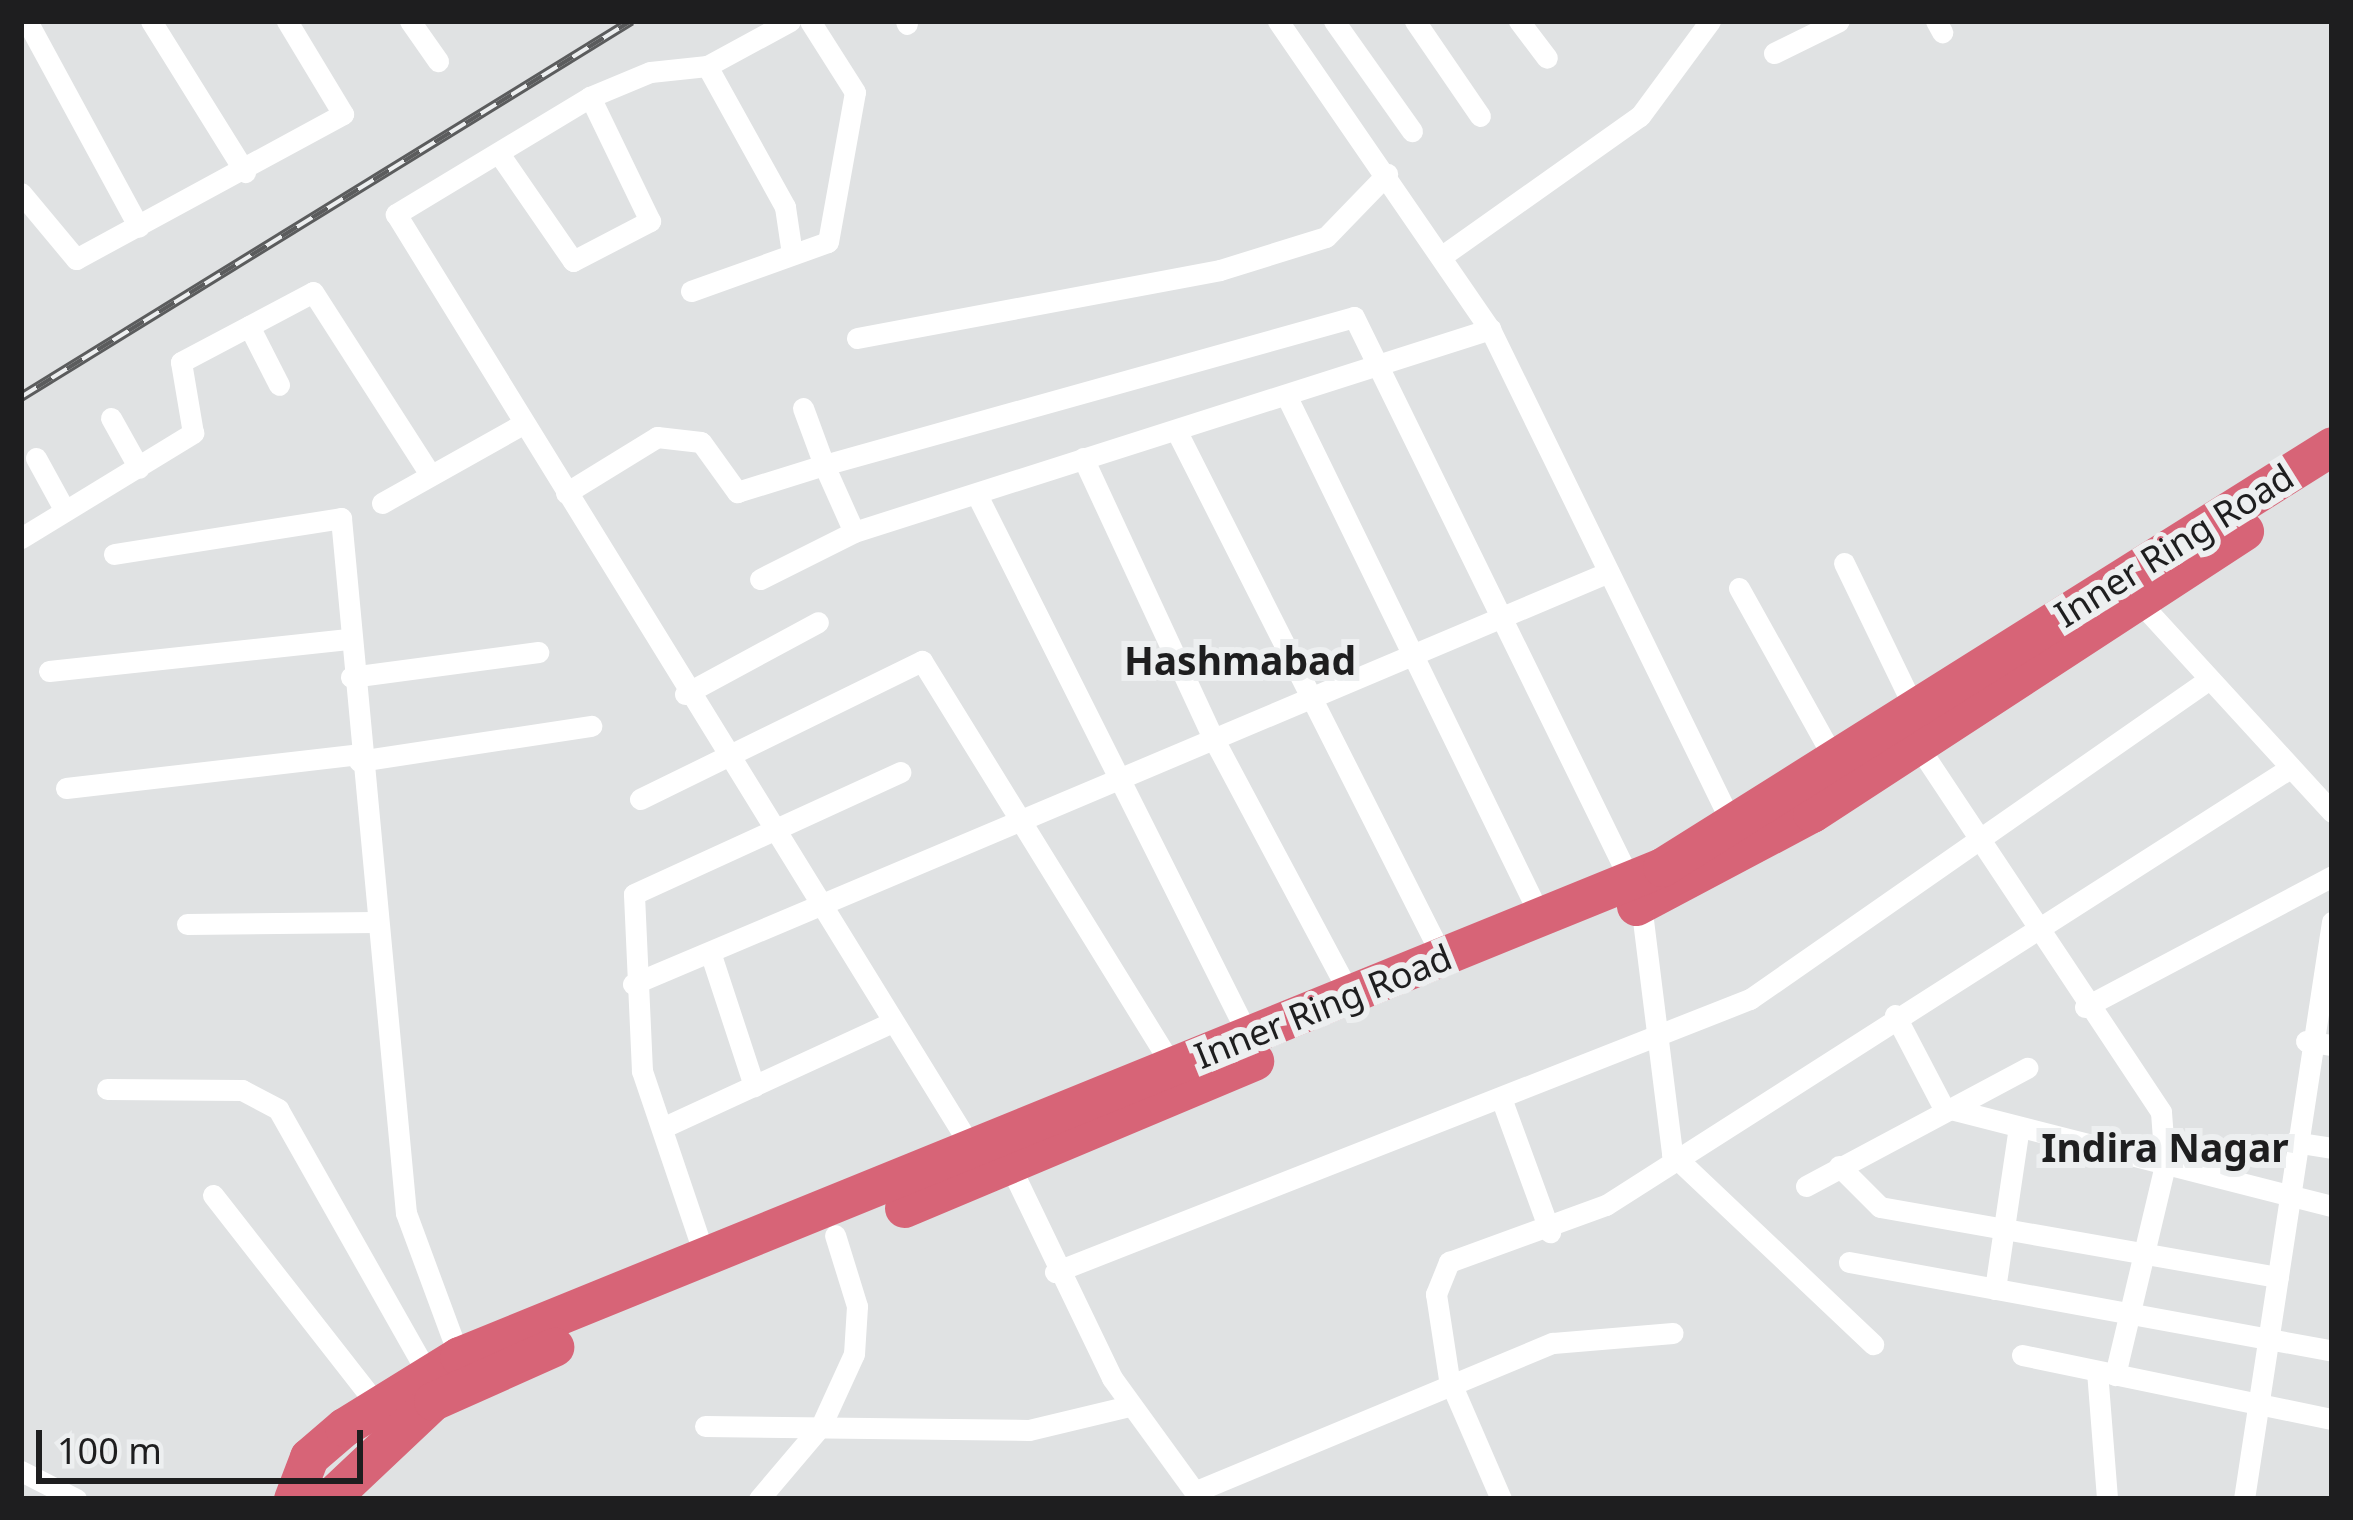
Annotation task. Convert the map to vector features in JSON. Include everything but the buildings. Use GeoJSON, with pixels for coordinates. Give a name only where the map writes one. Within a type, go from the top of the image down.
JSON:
{"type":"FeatureCollection","features":[{"type":"Feature","properties":{"kind":"highway","name":"Inner Ring Road"},"geometry":{"type":"LineString","coordinates":[[2129,591],[2332,446]]}},
{"type":"Feature","properties":{"kind":"highway","name":"Inner Ring Road"},"geometry":{"type":"LineString","coordinates":[[329,1499],[433,1401],[1636,893],[2332,470]]}},
{"type":"Feature","properties":{"kind":"highway","name":"Inner Ring Road"},"geometry":{"type":"LineString","coordinates":[[292,1499],[309,1457],[376,1404],[444,1365],[706,1260],[991,1165],[1172,1066],[1443,958],[1636,893],[1836,762],[1911,726]]}},
{"type":"Feature","properties":{"kind":"street"},"geometry":{"type":"LineString","coordinates":[[27,21],[139,227]]}},
{"type":"Feature","properties":{"kind":"street"},"geometry":{"type":"LineString","coordinates":[[151,21],[244,172]]}},
{"type":"Feature","properties":{"kind":"street"},"geometry":{"type":"LineString","coordinates":[[21,193],[30,221],[76,259],[244,172],[344,113],[287,21]]}},
{"type":"Feature","properties":{"kind":"street"},"geometry":{"type":"LineString","coordinates":[[410,21],[438,61]]}},
{"type":"Feature","properties":{"kind":"street"},"geometry":{"type":"LineString","coordinates":[[790,21],[706,66],[650,72],[590,97],[502,158],[396,214],[818,909],[991,1165],[1129,1406],[1199,1495],[1449,1379],[1579,1336],[1673,1333]]}},
{"type":"Feature","properties":{"kind":"street"},"geometry":{"type":"LineString","coordinates":[[692,291],[791,247],[828,242],[855,114],[850,77],[810,21]]}},
{"type":"Feature","properties":{"kind":"street"},"geometry":{"type":"LineString","coordinates":[[1334,21],[1412,131]]}},
{"type":"Feature","properties":{"kind":"street"},"geometry":{"type":"LineString","coordinates":[[1415,21],[1480,116]]}},
{"type":"Feature","properties":{"kind":"street"},"geometry":{"type":"LineString","coordinates":[[1519,21],[1547,58]]}},
{"type":"Feature","properties":{"kind":"street"},"geometry":{"type":"LineString","coordinates":[[1442,256],[1640,116],[1710,21]]}},
{"type":"Feature","properties":{"kind":"street"},"geometry":{"type":"LineString","coordinates":[[1774,53],[1839,21]]}},
{"type":"Feature","properties":{"kind":"street"},"geometry":{"type":"LineString","coordinates":[[1288,24],[1490,329],[1733,826]]}},
{"type":"Feature","properties":{"kind":"street"},"geometry":{"type":"LineString","coordinates":[[706,66],[785,207],[791,247]]}},
{"type":"Feature","properties":{"kind":"street"},"geometry":{"type":"LineString","coordinates":[[502,158],[573,261],[650,221],[590,97]]}},
{"type":"Feature","properties":{"kind":"street"},"geometry":{"type":"LineString","coordinates":[[857,338],[1220,270],[1326,237],[1387,174]]}},
{"type":"Feature","properties":{"kind":"street"},"geometry":{"type":"LineString","coordinates":[[21,538],[193,433],[174,370],[320,292],[428,471]]}},
{"type":"Feature","properties":{"kind":"street"},"geometry":{"type":"LineString","coordinates":[[566,493],[657,437],[701,442],[736,492],[1075,389],[1147,379],[1336,314],[1354,317],[1508,616],[1636,893],[1672,1154],[1873,1344]]}},
{"type":"Feature","properties":{"kind":"street"},"geometry":{"type":"LineString","coordinates":[[249,326],[279,385]]}},
{"type":"Feature","properties":{"kind":"street"},"geometry":{"type":"LineString","coordinates":[[760,579],[854,532],[977,497],[1083,458],[1490,329]]}},
{"type":"Feature","properties":{"kind":"street"},"geometry":{"type":"LineString","coordinates":[[1286,395],[1543,922]]}},
{"type":"Feature","properties":{"kind":"street"},"geometry":{"type":"LineString","coordinates":[[803,408],[854,532]]}},
{"type":"Feature","properties":{"kind":"street"},"geometry":{"type":"LineString","coordinates":[[111,418],[139,468]]}},
{"type":"Feature","properties":{"kind":"street"},"geometry":{"type":"LineString","coordinates":[[382,503],[428,471],[521,425]]}},
{"type":"Feature","properties":{"kind":"street"},"geometry":{"type":"LineString","coordinates":[[1176,430],[1443,958]]}},
{"type":"Feature","properties":{"kind":"street"},"geometry":{"type":"LineString","coordinates":[[37,458],[65,512]]}},
{"type":"Feature","properties":{"kind":"street"},"geometry":{"type":"LineString","coordinates":[[1083,458],[1212,736],[1351,996]]}},
{"type":"Feature","properties":{"kind":"street"},"geometry":{"type":"LineString","coordinates":[[977,497],[1250,1036]]}},
{"type":"Feature","properties":{"kind":"street"},"geometry":{"type":"LineString","coordinates":[[114,554],[341,518],[351,677],[406,1214],[444,1365]]}},
{"type":"Feature","properties":{"kind":"street"},"geometry":{"type":"LineString","coordinates":[[1844,562],[1911,726],[2085,1007],[2161,1112],[2165,1165],[2130,1314],[2106,1373],[2107,1499]]}},
{"type":"Feature","properties":{"kind":"street"},"geometry":{"type":"LineString","coordinates":[[633,984],[712,958],[1212,736],[1413,660],[1609,572]]}},
{"type":"Feature","properties":{"kind":"street"},"geometry":{"type":"LineString","coordinates":[[1739,588],[1836,762]]}},
{"type":"Feature","properties":{"kind":"street"},"geometry":{"type":"LineString","coordinates":[[2129,591],[2332,810]]}},
{"type":"Feature","properties":{"kind":"street"},"geometry":{"type":"LineString","coordinates":[[685,694],[818,622]]}},
{"type":"Feature","properties":{"kind":"street"},"geometry":{"type":"LineString","coordinates":[[49,671],[350,639]]}},
{"type":"Feature","properties":{"kind":"street"},"geometry":{"type":"LineString","coordinates":[[351,677],[538,652]]}},
{"type":"Feature","properties":{"kind":"street"},"geometry":{"type":"LineString","coordinates":[[640,799],[728,762],[916,659],[1023,818],[1172,1066]]}},
{"type":"Feature","properties":{"kind":"street"},"geometry":{"type":"LineString","coordinates":[[1055,1272],[1750,999],[1979,830],[2208,680]]}},
{"type":"Feature","properties":{"kind":"street"},"geometry":{"type":"LineString","coordinates":[[66,788],[359,757],[591,725]]}},
{"type":"Feature","properties":{"kind":"street"},"geometry":{"type":"LineString","coordinates":[[1501,1499],[1449,1379],[1440,1272],[1550,1232],[1643,1183],[1672,1154],[2290,768]]}},
{"type":"Feature","properties":{"kind":"street"},"geometry":{"type":"LineString","coordinates":[[706,1260],[662,1128],[633,984],[635,891],[773,837],[900,772]]}},
{"type":"Feature","properties":{"kind":"street"},"geometry":{"type":"LineString","coordinates":[[2085,1007],[2332,876]]}},
{"type":"Feature","properties":{"kind":"street"},"geometry":{"type":"LineString","coordinates":[[187,924],[375,922]]}},
{"type":"Feature","properties":{"kind":"street"},"geometry":{"type":"LineString","coordinates":[[2244,1499],[2252,1408],[2269,1339],[2306,1041],[2332,922]]}},
{"type":"Feature","properties":{"kind":"street"},"geometry":{"type":"LineString","coordinates":[[712,958],[754,1086]]}},
{"type":"Feature","properties":{"kind":"street"},"geometry":{"type":"LineString","coordinates":[[1895,1015],[1943,1107],[2018,1133],[2332,1206]]}},
{"type":"Feature","properties":{"kind":"street"},"geometry":{"type":"LineString","coordinates":[[662,1128],[892,1022]]}},
{"type":"Feature","properties":{"kind":"street"},"geometry":{"type":"LineString","coordinates":[[2306,1041],[2332,1046]]}},
{"type":"Feature","properties":{"kind":"street"},"geometry":{"type":"LineString","coordinates":[[1806,1186],[1943,1107],[2027,1068]]}},
{"type":"Feature","properties":{"kind":"street"},"geometry":{"type":"LineString","coordinates":[[106,1089],[242,1090],[278,1109],[444,1365]]}},
{"type":"Feature","properties":{"kind":"street"},"geometry":{"type":"LineString","coordinates":[[1501,1098],[1550,1232]]}},
{"type":"Feature","properties":{"kind":"street"},"geometry":{"type":"LineString","coordinates":[[1995,1289],[2018,1133]]}},
{"type":"Feature","properties":{"kind":"street"},"geometry":{"type":"LineString","coordinates":[[2294,1142],[2332,1148]]}},
{"type":"Feature","properties":{"kind":"street"},"geometry":{"type":"LineString","coordinates":[[1839,1166],[1880,1208],[2278,1276]]}},
{"type":"Feature","properties":{"kind":"street"},"geometry":{"type":"LineString","coordinates":[[213,1195],[376,1404]]}},
{"type":"Feature","properties":{"kind":"street"},"geometry":{"type":"LineString","coordinates":[[759,1499],[821,1426],[857,1328],[835,1235]]}},
{"type":"Feature","properties":{"kind":"street"},"geometry":{"type":"LineString","coordinates":[[1849,1262],[2332,1351]]}},
{"type":"Feature","properties":{"kind":"street"},"geometry":{"type":"LineString","coordinates":[[2021,1354],[2252,1408],[2332,1419]]}},
{"type":"Feature","properties":{"kind":"street"},"geometry":{"type":"LineString","coordinates":[[705,1426],[1029,1430],[1129,1406]]}},
{"type":"Feature","properties":{"kind":"street"},"geometry":{"type":"LineString","coordinates":[[21,1471],[76,1499]]}},
{"type":"Feature","properties":{"kind":"railway"},"geometry":{"type":"LineString","coordinates":[[21,397],[631,21]]}},
{"type":"Feature","properties":{"kind":"district","name":"Hashmabad"},"geometry":{"type":"Point","coordinates":[1240,660]}},
{"type":"Feature","properties":{"kind":"district","name":"Indira Nagar"},"geometry":{"type":"Point","coordinates":[2165,1147]}}]}
